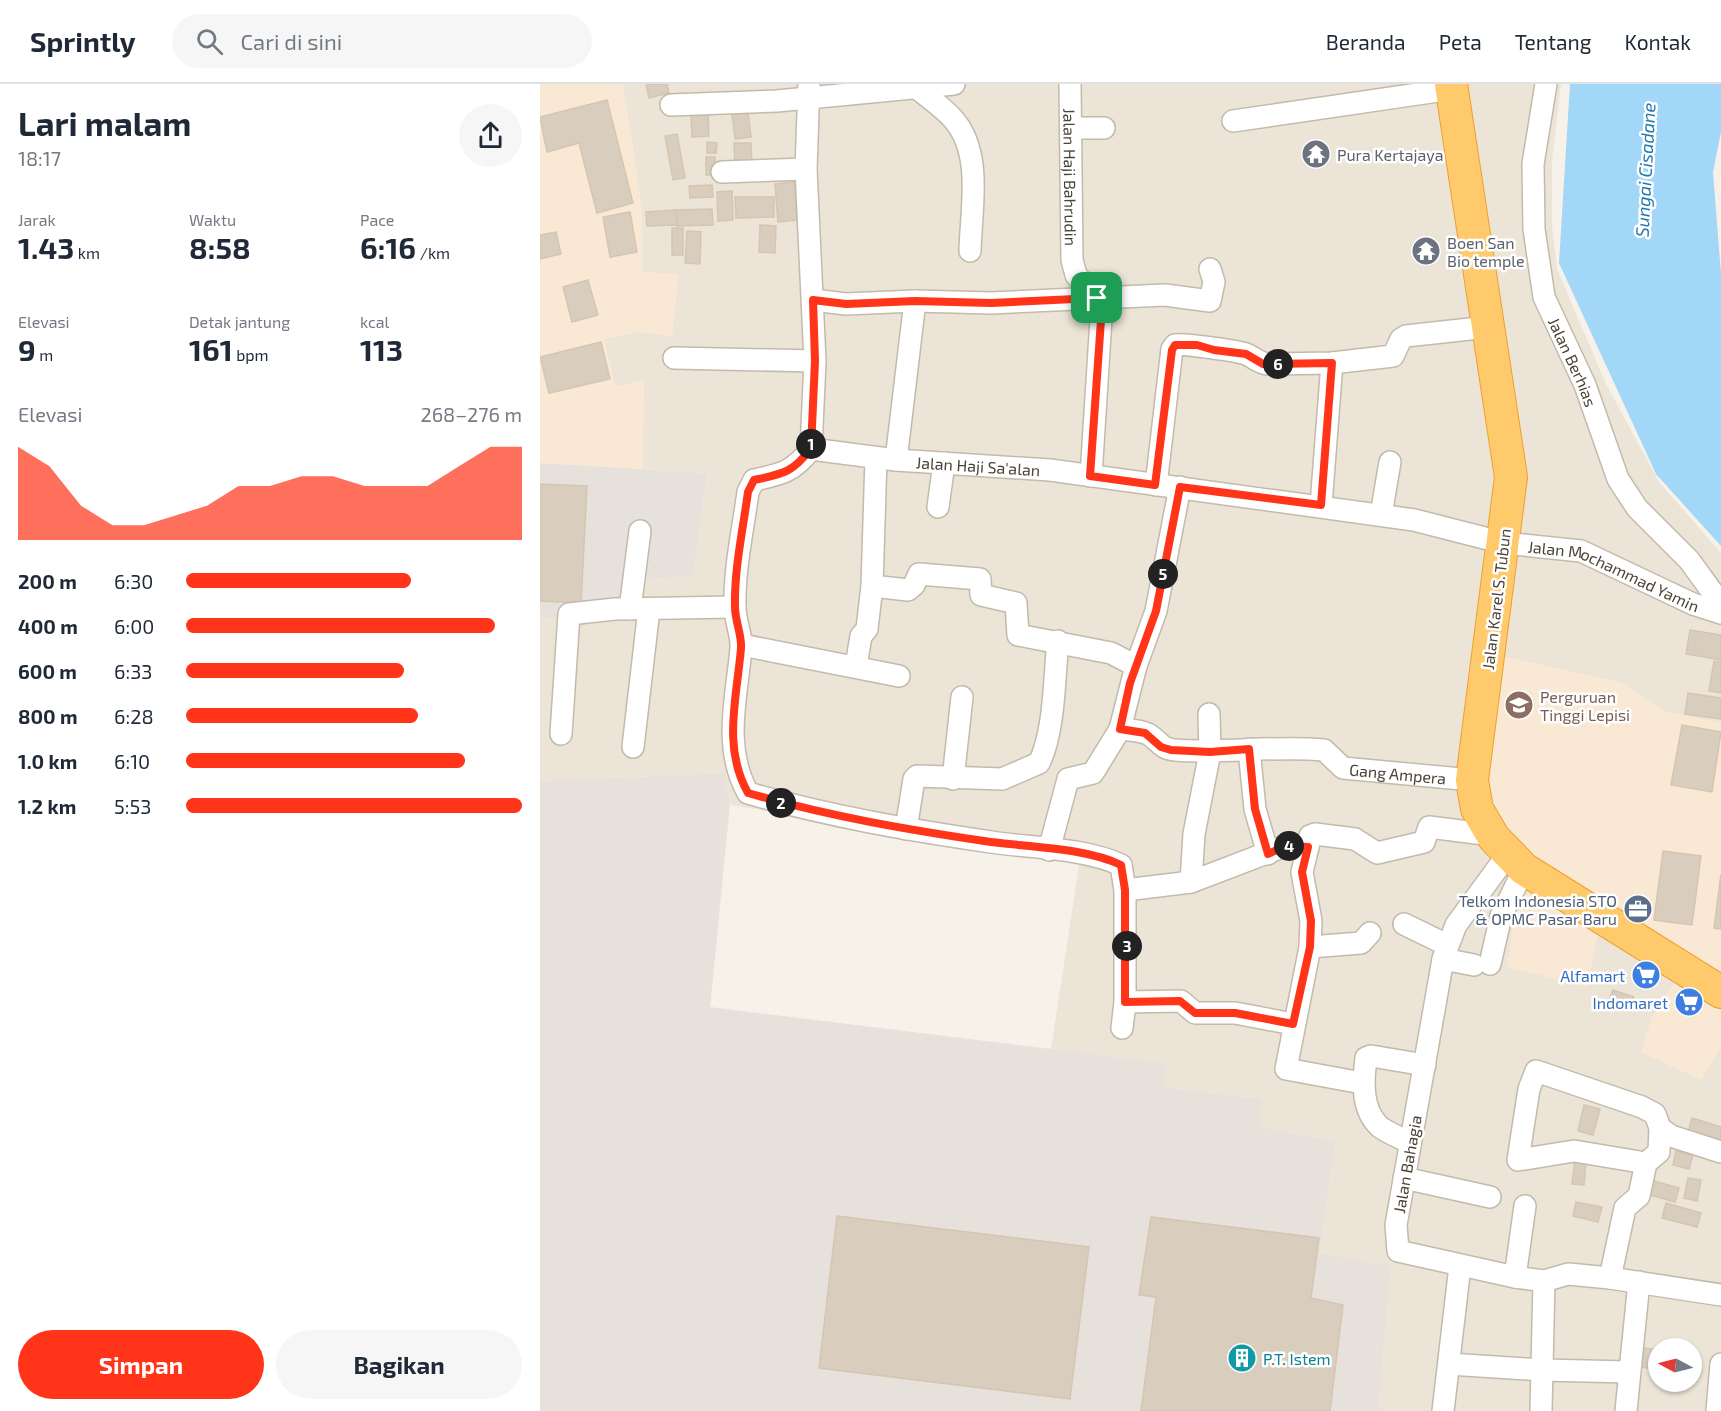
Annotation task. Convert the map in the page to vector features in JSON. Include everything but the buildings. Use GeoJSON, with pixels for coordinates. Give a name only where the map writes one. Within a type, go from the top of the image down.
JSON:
{"type":"FeatureCollection","features":[{"type":"Feature","properties":{"kind":"highway","name":"Jalan Karel S. Tubun"},"geometry":{"type":"LineString","coordinates":[[1451,87],[1511,477],[1472,780],[1477,808],[1508,853],[1721,992]]}},
{"type":"Feature","properties":{"kind":"street"},"geometry":{"type":"LineString","coordinates":[[671,105],[777,101],[809,90],[918,89],[954,84]]}},
{"type":"Feature","properties":{"kind":"street","name":"Jalan Haji Bahrudin"},"geometry":{"type":"LineString","coordinates":[[1070,84],[1072,260],[1076,275],[1097,298]]}},
{"type":"Feature","properties":{"kind":"street","name":"Jalan Berhias"},"geometry":{"type":"LineString","coordinates":[[1546,84],[1533,164],[1534,229],[1544,297],[1585,386],[1618,479],[1637,508],[1689,560],[1721,604]]}},
{"type":"Feature","properties":{"kind":"street"},"geometry":{"type":"LineString","coordinates":[[1233,121],[1451,87]]}},
{"type":"Feature","properties":{"kind":"street"},"geometry":{"type":"LineString","coordinates":[[918,89],[953,119],[968,141],[972,159],[970,250]]}},
{"type":"Feature","properties":{"kind":"street"},"geometry":{"type":"LineString","coordinates":[[809,90],[806,169],[815,361],[811,448],[786,473],[754,480],[751,484],[735,607],[742,645],[734,699],[732,736],[736,766],[748,793],[791,806],[906,829],[1049,850],[1083,852],[1121,865],[1125,890],[1125,1002],[1122,1028]]}},
{"type":"Feature","properties":{"kind":"street"},"geometry":{"type":"LineString","coordinates":[[1071,128],[1104,128]]}},
{"type":"Feature","properties":{"kind":"street"},"geometry":{"type":"LineString","coordinates":[[722,172],[806,169]]}},
{"type":"Feature","properties":{"kind":"street"},"geometry":{"type":"LineString","coordinates":[[813,300],[846,304],[915,301],[991,303],[1165,295],[1210,301],[1215,282],[1210,269]]}},
{"type":"Feature","properties":{"kind":"street"},"geometry":{"type":"LineString","coordinates":[[1090,476],[1101,320],[1097,298]]}},
{"type":"Feature","properties":{"kind":"street"},"geometry":{"type":"LineString","coordinates":[[856,666],[861,636],[867,629],[886,459],[915,301]]}},
{"type":"Feature","properties":{"kind":"street"},"geometry":{"type":"LineString","coordinates":[[1155,485],[1172,350],[1175,345],[1197,345],[1214,350],[1246,354],[1263,364],[1332,363],[1393,356],[1401,339],[1406,336],[1488,327]]}},
{"type":"Feature","properties":{"kind":"street"},"geometry":{"type":"LineString","coordinates":[[674,358],[815,361]]}},
{"type":"Feature","properties":{"kind":"street"},"geometry":{"type":"LineString","coordinates":[[1321,505],[1332,363]]}},
{"type":"Feature","properties":{"kind":"street","name":"Jalan Haji Sa'alan"},"geometry":{"type":"LineString","coordinates":[[811,448],[886,459],[1050,470],[1321,505],[1414,520],[1504,543]]}},
{"type":"Feature","properties":{"kind":"street"},"geometry":{"type":"LineString","coordinates":[[1381,515],[1390,462]]}},
{"type":"Feature","properties":{"kind":"street"},"geometry":{"type":"LineString","coordinates":[[938,507],[944,463]]}},
{"type":"Feature","properties":{"kind":"street"},"geometry":{"type":"LineString","coordinates":[[1049,850],[1068,779],[1093,773],[1120,729],[1136,666],[1156,611],[1180,487]]}},
{"type":"Feature","properties":{"kind":"street"},"geometry":{"type":"LineString","coordinates":[[633,747],[640,531]]}},
{"type":"Feature","properties":{"kind":"street","name":"Jalan Mochammad Yamin"},"geometry":{"type":"LineString","coordinates":[[1504,543],[1581,551],[1694,604],[1721,613]]}},
{"type":"Feature","properties":{"kind":"street"},"geometry":{"type":"LineString","coordinates":[[872,586],[908,590],[914,585],[919,574],[980,579],[981,595],[1016,603],[1016,634],[1111,653],[1136,666]]}},
{"type":"Feature","properties":{"kind":"street"},"geometry":{"type":"LineString","coordinates":[[561,734],[568,616],[585,611],[735,607]]}},
{"type":"Feature","properties":{"kind":"street"},"geometry":{"type":"LineString","coordinates":[[906,829],[914,779],[922,776],[953,779],[1002,779],[1039,763],[1044,755],[1051,711],[1058,641]]}},
{"type":"Feature","properties":{"kind":"street"},"geometry":{"type":"LineString","coordinates":[[742,645],[899,676]]}},
{"type":"Feature","properties":{"kind":"street"},"geometry":{"type":"LineString","coordinates":[[953,779],[962,697]]}},
{"type":"Feature","properties":{"kind":"street"},"geometry":{"type":"LineString","coordinates":[[1191,882],[1194,834],[1210,752],[1209,714]]}},
{"type":"Feature","properties":{"kind":"street","name":"Gang Ampera"},"geometry":{"type":"LineString","coordinates":[[1120,729],[1145,733],[1161,747],[1210,752],[1249,749],[1324,750],[1343,768],[1472,780]]}},
{"type":"Feature","properties":{"kind":"street"},"geometry":{"type":"LineString","coordinates":[[1249,749],[1255,809],[1268,854]]}},
{"type":"Feature","properties":{"kind":"street"},"geometry":{"type":"LineString","coordinates":[[1362,1083],[1286,1069],[1293,1024],[1310,947],[1311,921],[1302,872],[1310,836],[1315,834],[1355,839],[1377,853],[1424,842],[1429,827],[1508,853],[1501,916],[1482,964],[1445,952],[1404,924]]}},
{"type":"Feature","properties":{"kind":"street"},"geometry":{"type":"LineString","coordinates":[[1125,890],[1191,882],[1285,846],[1308,847]]}},
{"type":"Feature","properties":{"kind":"street","name":"Jalan Bahagia"},"geometry":{"type":"LineString","coordinates":[[1508,853],[1456,925],[1445,952],[1396,1225],[1398,1251],[1460,1266],[1544,1281],[1568,1275],[1610,1278],[1721,1295]]}},
{"type":"Feature","properties":{"kind":"street"},"geometry":{"type":"LineString","coordinates":[[1310,947],[1361,943],[1370,933]]}},
{"type":"Feature","properties":{"kind":"street"},"geometry":{"type":"LineString","coordinates":[[1125,1002],[1180,1001],[1195,1013],[1235,1013],[1293,1024]]}},
{"type":"Feature","properties":{"kind":"street"},"geometry":{"type":"LineString","coordinates":[[1410,1143],[1380,1126],[1372,1115],[1362,1083],[1369,1056],[1425,1065]]}},
{"type":"Feature","properties":{"kind":"street"},"geometry":{"type":"LineString","coordinates":[[1610,1278],[1625,1208],[1639,1196],[1646,1163],[1659,1152],[1660,1128],[1655,1114],[1642,1107],[1536,1071],[1529,1089],[1518,1160],[1574,1151],[1646,1163]]}},
{"type":"Feature","properties":{"kind":"street"},"geometry":{"type":"LineString","coordinates":[[1660,1128],[1671,1136],[1721,1152]]}},
{"type":"Feature","properties":{"kind":"street"},"geometry":{"type":"LineString","coordinates":[[1404,1178],[1490,1197]]}},
{"type":"Feature","properties":{"kind":"street"},"geometry":{"type":"LineString","coordinates":[[1515,1277],[1525,1206]]}},
{"type":"Feature","properties":{"kind":"street"},"geometry":{"type":"LineString","coordinates":[[1443,1411],[1460,1266]]}},
{"type":"Feature","properties":{"kind":"street"},"geometry":{"type":"LineString","coordinates":[[1541,1411],[1544,1281]]}},
{"type":"Feature","properties":{"kind":"street"},"geometry":{"type":"LineString","coordinates":[[1626,1411],[1639,1282]]}},
{"type":"Feature","properties":{"kind":"street"},"geometry":{"type":"LineString","coordinates":[[1449,1364],[1542,1371],[1629,1372]]}},
{"type":"Feature","properties":{"kind":"street"},"geometry":{"type":"LineString","coordinates":[[1717,1411],[1721,1364]]}},
{"type":"Feature","properties":{"kind":"shaded area"},"geometry":{"type":"Polygon","coordinates":[[[540,84],[623,84],[642,209],[642,272],[678,274],[672,336],[638,332],[604,339],[615,387],[644,380],[643,469],[540,463],[540,84]]]}},
{"type":"Feature","properties":{"kind":"shaded area"},"geometry":{"type":"Polygon","coordinates":[[[623,84],[1561,84],[1552,162],[1552,226],[1557,269],[1606,384],[1659,482],[1721,553],[1721,1411],[1378,1411],[1391,1266],[1320,1255],[1335,1141],[1260,1127],[1262,1099],[1163,1087],[1164,1063],[1051,1049],[1080,859],[730,805],[723,773],[540,781],[540,619],[634,611],[639,580],[693,576],[707,473],[643,469],[643,380],[615,387],[604,339],[638,332],[672,336],[678,275],[642,272],[642,209],[623,84]]]}},
{"type":"Feature","properties":{"kind":"shaded area"},"geometry":{"type":"Polygon","coordinates":[[[540,463],[707,473],[693,576],[640,580],[634,611],[540,619],[540,463]]]}},
{"type":"Feature","properties":{"kind":"shaded area"},"geometry":{"type":"Polygon","coordinates":[[[1497,655],[1620,682],[1664,711],[1721,723],[1721,1047],[1701,1080],[1641,1052],[1652,1017],[1674,983],[1598,934],[1587,987],[1507,967],[1513,925],[1534,856],[1515,842],[1482,797],[1497,655]]]}},
{"type":"Feature","properties":{"kind":"shaded area"},"geometry":{"type":"Polygon","coordinates":[[[724,773],[730,805],[710,1007],[1165,1063],[1163,1087],[1262,1099],[1260,1127],[1335,1141],[1320,1254],[1391,1266],[1378,1411],[540,1411],[540,781],[724,773]]]}},
{"type":"Feature","properties":{"kind":"water","name":"Sungai Cisadane"},"geometry":{"type":"Polygon","coordinates":[[[1570,84],[1721,84],[1721,132],[1713,172],[1721,274],[1721,546],[1656,474],[1559,263],[1570,84]]]}},
{"type":"Feature","properties":{"kind":"place","name":"Pura Kertajaya"},"geometry":{"type":"Point","coordinates":[1316,154]}},
{"type":"Feature","properties":{"kind":"place","name":"Boen San Bio temple"},"geometry":{"type":"Point","coordinates":[1426,251]}},
{"type":"Feature","properties":{"kind":"place","name":"Perguruan Tinggi Lepisi"},"geometry":{"type":"Point","coordinates":[1519,705]}},
{"type":"Feature","properties":{"kind":"place","name":"Telkom Indonesia STO & OPMC Pasar Baru"},"geometry":{"type":"Point","coordinates":[1638,909]}},
{"type":"Feature","properties":{"kind":"place","name":"Alfamart"},"geometry":{"type":"Point","coordinates":[1646,975]}},
{"type":"Feature","properties":{"kind":"place","name":"Indomaret"},"geometry":{"type":"Point","coordinates":[1689,1002]}},
{"type":"Feature","properties":{"kind":"place","name":"P.T. Istem"},"geometry":{"type":"Point","coordinates":[1242,1358]}},
{"type":"Feature","properties":{"kind":"route"},"geometry":{"type":"LineString","coordinates":[[1097,298],[1101,320],[1090,476],[1155,485],[1172,350],[1175,345],[1180,343],[1197,345],[1214,350],[1246,354],[1263,364],[1332,363],[1321,505],[1180,487],[1156,611],[1150,634],[1130,683],[1120,729],[1145,733],[1161,747],[1171,750],[1210,752],[1249,749],[1255,809],[1268,854],[1285,846],[1308,847],[1302,872],[1311,921],[1310,947],[1293,1024],[1235,1013],[1195,1013],[1180,1001],[1125,1002],[1127,945],[1125,890],[1121,865],[1112,860],[1083,852],[1049,850],[906,829],[791,806],[748,793],[740,780],[736,766],[732,736],[734,699],[742,645],[735,607],[748,492],[754,480],[780,476],[804,458],[811,448],[815,361],[813,300],[846,304],[915,301],[991,303],[1097,298]]}}]}
